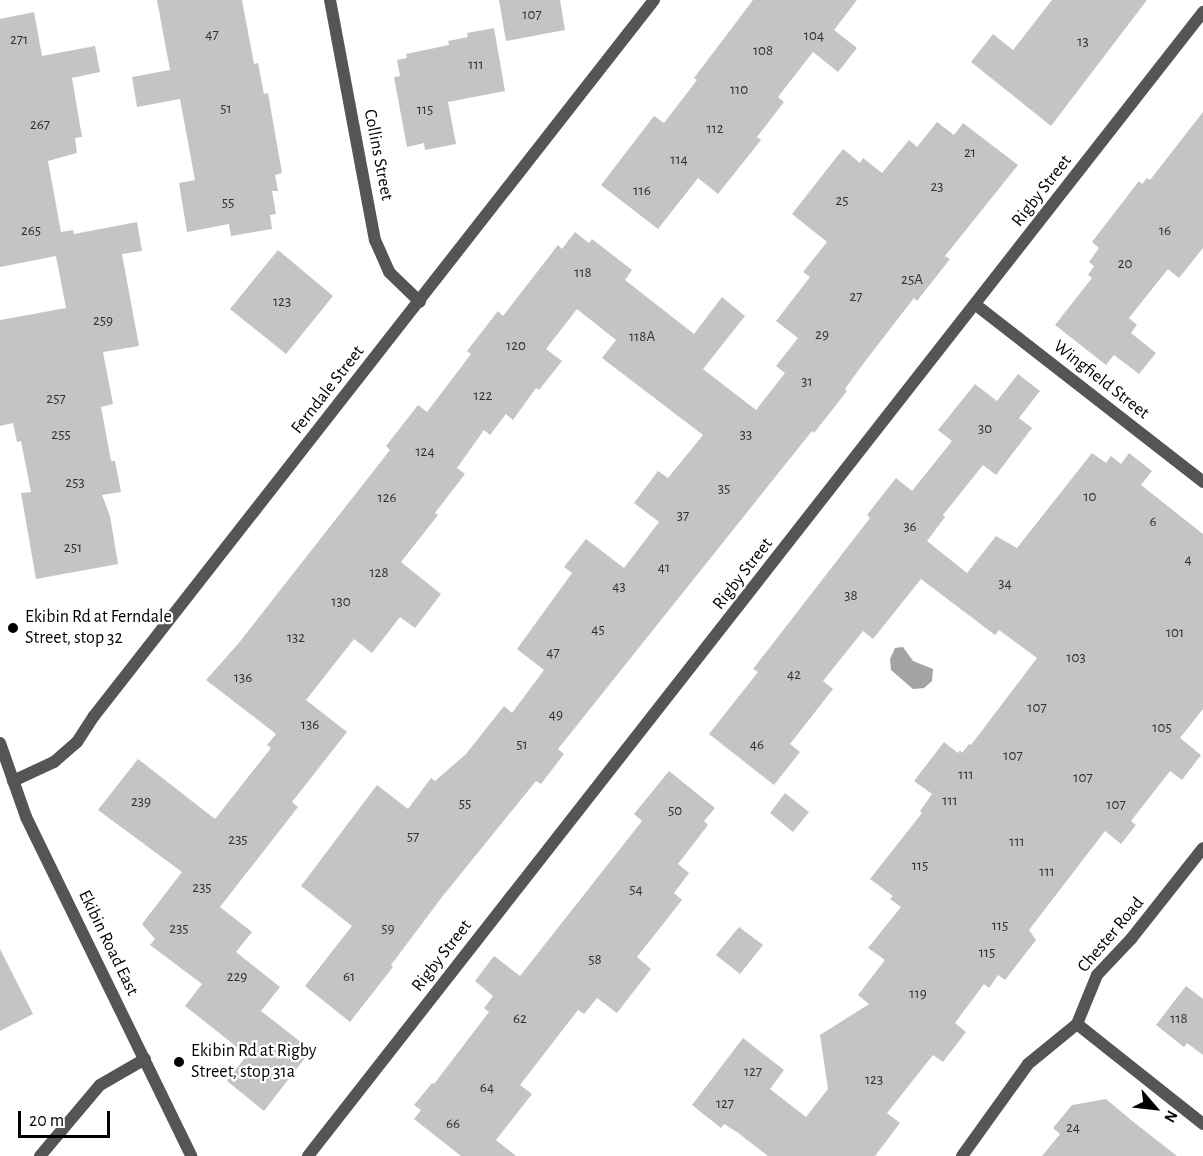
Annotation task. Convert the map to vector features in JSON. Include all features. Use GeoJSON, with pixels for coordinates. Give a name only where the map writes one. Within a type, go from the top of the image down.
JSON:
{"type":"FeatureCollection","features":[{"type":"Feature","properties":{"kind":"street","name":"Collins Street"},"geometry":{"type":"LineString","coordinates":[[330,0],[375,240],[388,272],[420,302]]}},
{"type":"Feature","properties":{"kind":"street","name":"Ferndale Street"},"geometry":{"type":"LineString","coordinates":[[13,781],[54,762],[70,751],[226,546],[420,302],[654,0]]}},
{"type":"Feature","properties":{"kind":"street","name":"Rigby Street"},"geometry":{"type":"LineString","coordinates":[[308,1156],[1203,12]]}},
{"type":"Feature","properties":{"kind":"street","name":"Wingfield Street"},"geometry":{"type":"LineString","coordinates":[[976,305],[1203,482]]}},
{"type":"Feature","properties":{"kind":"street","name":"Ekibin Road East"},"geometry":{"type":"LineString","coordinates":[[0,743],[26,817],[191,1156]]}},
{"type":"Feature","properties":{"kind":"street","name":"Chester Road"},"geometry":{"type":"LineString","coordinates":[[962,1156],[1028,1065],[1077,1024],[1097,975],[1131,939],[1203,848]]}},
{"type":"Feature","properties":{"kind":"street"},"geometry":{"type":"LineString","coordinates":[[1077,1024],[1203,1124]]}},
{"type":"Feature","properties":{"kind":"street"},"geometry":{"type":"LineString","coordinates":[[40,1156],[100,1084],[145,1059]]}},
{"type":"Feature","properties":{"kind":"shaded area"},"geometry":{"type":"Polygon","coordinates":[[[903,647],[913,661],[933,669],[932,681],[924,688],[913,689],[891,670],[890,659],[895,648],[903,647]]]}},
{"type":"Feature","properties":{"kind":"building"},"geometry":{"type":"Polygon","coordinates":[[[157,0],[242,0],[254,64],[258,63],[264,94],[268,93],[282,173],[275,175],[278,191],[272,191],[276,214],[270,215],[272,229],[231,236],[229,224],[187,232],[179,183],[195,180],[180,99],[137,107],[132,77],[170,70],[157,0]]]}},
{"type":"Feature","properties":{"kind":"building"},"geometry":{"type":"Polygon","coordinates":[[[499,0],[560,0],[565,30],[506,41],[499,0]]]}},
{"type":"Feature","properties":{"kind":"building"},"geometry":{"type":"Polygon","coordinates":[[[753,0],[857,0],[834,30],[857,48],[838,72],[813,52],[778,97],[784,102],[757,137],[761,140],[718,194],[698,178],[658,229],[601,185],[654,116],[664,123],[697,80],[694,78],[753,0]]]}},
{"type":"Feature","properties":{"kind":"building"},"geometry":{"type":"Polygon","coordinates":[[[1052,0],[1147,0],[1051,126],[971,62],[993,34],[1013,50],[1052,0]]]}},
{"type":"Feature","properties":{"kind":"building"},"geometry":{"type":"Polygon","coordinates":[[[34,12],[42,56],[95,46],[100,72],[72,78],[82,137],[75,138],[77,153],[48,161],[61,232],[73,230],[74,234],[137,222],[142,251],[122,254],[139,346],[103,352],[113,404],[101,407],[111,461],[115,461],[121,492],[102,495],[110,516],[118,564],[36,579],[21,493],[31,492],[21,441],[17,442],[13,423],[0,426],[0,320],[66,308],[56,256],[0,267],[0,19],[34,12]]]}},
{"type":"Feature","properties":{"kind":"building"},"geometry":{"type":"Polygon","coordinates":[[[494,28],[505,91],[448,102],[456,144],[425,150],[424,143],[407,147],[394,77],[400,76],[397,60],[407,58],[406,54],[449,45],[448,41],[468,37],[467,33],[494,28]]]}},
{"type":"Feature","properties":{"kind":"building"},"geometry":{"type":"Polygon","coordinates":[[[1203,112],[1203,248],[1179,278],[1168,269],[1129,318],[1137,325],[1131,333],[1156,353],[1139,374],[1114,355],[1106,365],[1055,325],[1092,278],[1088,275],[1094,266],[1089,262],[1099,248],[1092,242],[1139,181],[1142,184],[1147,178],[1150,180],[1203,112]]]}},
{"type":"Feature","properties":{"kind":"building"},"geometry":{"type":"Polygon","coordinates":[[[937,122],[954,135],[963,123],[1018,165],[945,256],[950,259],[917,301],[914,298],[814,433],[812,431],[558,749],[564,754],[541,784],[536,781],[442,897],[391,965],[393,967],[350,1022],[305,986],[352,926],[301,886],[377,785],[408,809],[431,778],[435,781],[466,754],[504,706],[512,713],[544,670],[517,649],[572,573],[564,567],[586,539],[624,568],[659,522],[634,503],[658,471],[668,478],[703,435],[602,358],[616,340],[577,309],[546,349],[562,361],[539,390],[536,388],[513,420],[506,414],[490,435],[484,430],[457,468],[465,474],[435,513],[438,515],[401,562],[441,594],[415,628],[400,617],[372,653],[354,639],[306,700],[347,732],[292,802],[298,807],[220,907],[252,932],[236,952],[280,987],[261,1011],[311,1050],[264,1111],[227,1081],[247,1055],[185,1006],[202,984],[150,945],[155,939],[142,924],[182,872],[98,810],[138,759],[215,819],[271,748],[267,745],[276,734],[206,680],[238,644],[390,450],[386,446],[418,405],[427,412],[471,354],[467,351],[498,311],[503,316],[558,245],[562,249],[575,232],[589,243],[592,239],[632,270],[625,280],[694,334],[722,297],[745,316],[703,369],[756,410],[785,373],[776,366],[798,338],[776,321],[810,277],[803,272],[827,242],[792,214],[843,149],[860,163],[863,158],[882,173],[909,140],[917,147],[937,122]]]}},
{"type":"Feature","properties":{"kind":"building"},"geometry":{"type":"Polygon","coordinates":[[[278,250],[333,296],[286,354],[230,309],[278,250]]]}},
{"type":"Feature","properties":{"kind":"building"},"geometry":{"type":"Polygon","coordinates":[[[1018,374],[1040,391],[1019,418],[1032,428],[996,475],[983,465],[943,515],[945,517],[927,541],[967,573],[996,536],[1017,548],[1092,453],[1106,463],[1111,456],[1121,464],[1129,453],[1152,471],[1141,485],[1203,534],[1203,709],[1180,738],[1201,755],[1182,780],[1170,771],[1131,821],[1136,825],[1121,844],[1105,831],[1029,930],[1036,940],[1005,980],[998,975],[989,988],[984,984],[955,1023],[966,1032],[943,1062],[933,1055],[887,1113],[900,1123],[875,1156],[768,1156],[724,1124],[721,1128],[692,1105],[743,1038],[784,1070],[770,1089],[806,1117],[828,1089],[820,1035],[869,1004],[858,995],[885,960],[868,948],[901,907],[890,899],[893,896],[870,879],[922,813],[920,811],[932,794],[914,781],[944,742],[958,753],[960,750],[962,753],[969,744],[971,745],[1037,658],[999,630],[995,635],[921,579],[873,639],[863,631],[823,681],[833,689],[790,744],[800,752],[774,785],[709,734],[758,672],[753,669],[870,518],[867,515],[896,478],[912,491],[952,441],[938,430],[975,384],[997,401],[1018,374]]]}},
{"type":"Feature","properties":{"kind":"building"},"geometry":{"type":"Polygon","coordinates":[[[669,771],[715,808],[704,821],[708,825],[678,864],[689,873],[674,893],[682,900],[637,957],[651,969],[617,1013],[597,998],[584,1014],[578,1010],[520,1085],[532,1094],[496,1140],[516,1156],[461,1156],[414,1119],[421,1110],[414,1105],[432,1083],[434,1084],[489,1012],[484,1008],[493,996],[475,981],[494,956],[520,976],[642,821],[634,814],[669,771]]]}},
{"type":"Feature","properties":{"kind":"building"},"geometry":{"type":"Polygon","coordinates":[[[785,793],[809,812],[793,832],[770,813],[785,793]]]}},
{"type":"Feature","properties":{"kind":"building"},"geometry":{"type":"Polygon","coordinates":[[[739,927],[763,945],[740,974],[716,955],[739,927]]]}},
{"type":"Feature","properties":{"kind":"building"},"geometry":{"type":"Polygon","coordinates":[[[0,949],[33,1014],[0,1031],[0,949]]]}},
{"type":"Feature","properties":{"kind":"building"},"geometry":{"type":"Polygon","coordinates":[[[1186,986],[1203,999],[1203,1055],[1187,1043],[1184,1047],[1156,1025],[1186,986]]]}},
{"type":"Feature","properties":{"kind":"building"},"geometry":{"type":"Polygon","coordinates":[[[1106,1099],[1177,1156],[1042,1156],[1060,1134],[1053,1128],[1072,1105],[1106,1099]]]}},
{"type":"Feature","properties":{"kind":"place","name":"Ekibin Rd at Ferndale Street, stop 32"},"geometry":{"type":"Point","coordinates":[13,628]}},
{"type":"Feature","properties":{"kind":"place","name":"Ekibin Rd at Rigby Street, stop 31a"},"geometry":{"type":"Point","coordinates":[179,1062]}}]}
